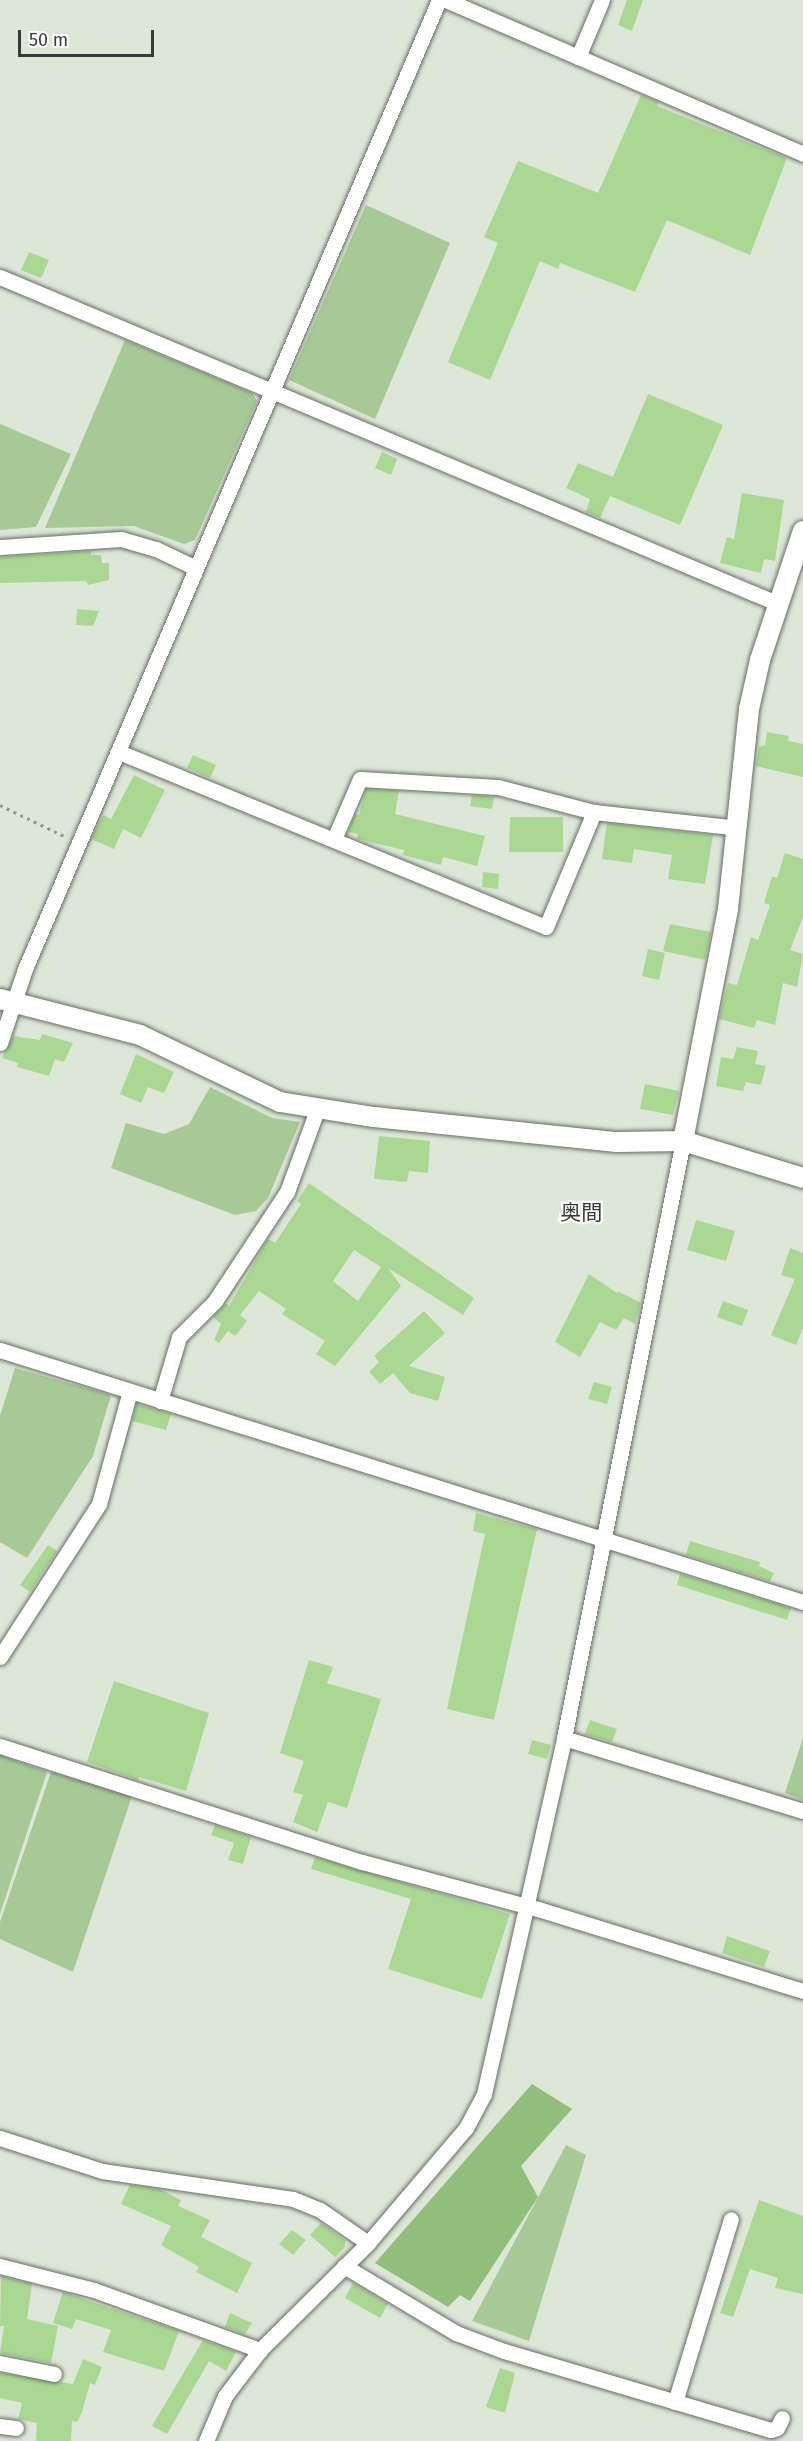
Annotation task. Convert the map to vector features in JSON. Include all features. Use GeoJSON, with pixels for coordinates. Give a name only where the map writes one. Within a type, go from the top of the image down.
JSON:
{"type":"FeatureCollection","features":[{"type":"Feature","properties":{"kind":"street"},"geometry":{"type":"LineString","coordinates":[[0,1043],[8,1001],[25,969],[80,843],[439,0]]}},
{"type":"Feature","properties":{"kind":"street"},"geometry":{"type":"LineString","coordinates":[[446,0],[803,154]]}},
{"type":"Feature","properties":{"kind":"street"},"geometry":{"type":"LineString","coordinates":[[578,57],[602,0]]}},
{"type":"Feature","properties":{"kind":"street"},"geometry":{"type":"LineString","coordinates":[[0,277],[273,394],[779,604]]}},
{"type":"Feature","properties":{"kind":"street"},"geometry":{"type":"LineString","coordinates":[[206,2441],[225,2396],[260,2350],[368,2242],[478,2108],[488,2081],[524,1905],[564,1738],[605,1540],[728,909],[749,709],[803,531]]}},
{"type":"Feature","properties":{"kind":"street"},"geometry":{"type":"LineString","coordinates":[[0,547],[121,539],[156,549],[196,568]]}},
{"type":"Feature","properties":{"kind":"street"},"geometry":{"type":"LineString","coordinates":[[119,752],[546,927],[594,812]]}},
{"type":"Feature","properties":{"kind":"street"},"geometry":{"type":"LineString","coordinates":[[334,839],[360,778],[498,787],[594,812],[738,828]]}},
{"type":"Feature","properties":{"kind":"street"},"geometry":{"type":"LineString","coordinates":[[8,1001],[140,1035],[280,1102],[317,1110],[617,1142],[683,1141],[803,1178]]}},
{"type":"Feature","properties":{"kind":"street"},"geometry":{"type":"LineString","coordinates":[[160,1401],[179,1337],[215,1301],[287,1192],[317,1110]]}},
{"type":"Feature","properties":{"kind":"street"},"geometry":{"type":"LineString","coordinates":[[0,1350],[803,1602]]}},
{"type":"Feature","properties":{"kind":"street"},"geometry":{"type":"LineString","coordinates":[[0,1657],[99,1504],[130,1391]]}},
{"type":"Feature","properties":{"kind":"street"},"geometry":{"type":"LineString","coordinates":[[564,1738],[803,1811]]}},
{"type":"Feature","properties":{"kind":"street"},"geometry":{"type":"LineString","coordinates":[[0,1746],[362,1862],[524,1905],[803,1991]]}},
{"type":"Feature","properties":{"kind":"street"},"geometry":{"type":"LineString","coordinates":[[0,2138],[102,2170],[293,2199],[320,2210],[368,2242]]}},
{"type":"Feature","properties":{"kind":"street"},"geometry":{"type":"LineString","coordinates":[[675,2402],[731,2219]]}},
{"type":"Feature","properties":{"kind":"street"},"geometry":{"type":"LineString","coordinates":[[0,2266],[94,2290],[260,2350]]}},
{"type":"Feature","properties":{"kind":"street"},"geometry":{"type":"LineString","coordinates":[[344,2266],[456,2333],[771,2430],[777,2428],[782,2418]]}},
{"type":"Feature","properties":{"kind":"street"},"geometry":{"type":"LineString","coordinates":[[0,2363],[54,2374]]}},
{"type":"Feature","properties":{"kind":"path"},"geometry":{"type":"LineString","coordinates":[[0,806],[80,843]]}},
{"type":"Feature","properties":{"kind":"shaded area"},"geometry":{"type":"Polygon","coordinates":[[[366,205],[450,243],[375,419],[289,380],[366,205]]]}},
{"type":"Feature","properties":{"kind":"shaded area"},"geometry":{"type":"Polygon","coordinates":[[[125,340],[252,393],[257,401],[195,540],[184,544],[134,526],[45,528],[125,340]]]}},
{"type":"Feature","properties":{"kind":"shaded area"},"geometry":{"type":"Polygon","coordinates":[[[0,424],[71,454],[36,527],[0,530],[0,424]]]}},
{"type":"Feature","properties":{"kind":"shaded area"},"geometry":{"type":"Polygon","coordinates":[[[210,1087],[272,1118],[300,1122],[268,1198],[256,1211],[235,1215],[111,1168],[126,1123],[164,1134],[189,1124],[210,1087]]]}},
{"type":"Feature","properties":{"kind":"shaded area"},"geometry":{"type":"Polygon","coordinates":[[[15,1368],[111,1395],[93,1456],[27,1558],[0,1542],[0,1416],[15,1368]]]}},
{"type":"Feature","properties":{"kind":"shaded area"},"geometry":{"type":"Polygon","coordinates":[[[803,1738],[803,1800],[785,1793],[803,1738]]]}},
{"type":"Feature","properties":{"kind":"shaded area"},"geometry":{"type":"Polygon","coordinates":[[[0,1755],[47,1772],[0,1914],[0,1755]]]}},
{"type":"Feature","properties":{"kind":"shaded area"},"geometry":{"type":"Polygon","coordinates":[[[51,1772],[132,1796],[73,1972],[0,1939],[0,1922],[51,1772]]]}},
{"type":"Feature","properties":{"kind":"shaded area"},"geometry":{"type":"Polygon","coordinates":[[[532,2084],[572,2109],[521,2166],[538,2197],[470,2301],[460,2295],[448,2307],[375,2263],[532,2084]]]}},
{"type":"Feature","properties":{"kind":"shaded area"},"geometry":{"type":"Polygon","coordinates":[[[566,2145],[586,2155],[529,2341],[472,2321],[566,2145]]]}},
{"type":"Feature","properties":{"kind":"building"},"geometry":{"type":"Polygon","coordinates":[[[627,0],[643,0],[632,31],[618,25],[627,0]]]}},
{"type":"Feature","properties":{"kind":"building"},"geometry":{"type":"Polygon","coordinates":[[[641,95],[659,102],[657,106],[787,158],[750,255],[667,220],[635,292],[560,263],[558,269],[540,261],[490,380],[448,362],[498,243],[484,237],[518,161],[598,193],[641,95]]]}},
{"type":"Feature","properties":{"kind":"building"},"geometry":{"type":"Polygon","coordinates":[[[29,252],[49,260],[41,278],[21,270],[29,252]]]}},
{"type":"Feature","properties":{"kind":"building"},"geometry":{"type":"Polygon","coordinates":[[[648,394],[723,425],[680,525],[610,496],[600,518],[586,512],[590,499],[566,488],[578,463],[613,477],[648,394]]]}},
{"type":"Feature","properties":{"kind":"building"},"geometry":{"type":"Polygon","coordinates":[[[382,452],[397,459],[391,475],[375,468],[382,452]]]}},
{"type":"Feature","properties":{"kind":"building"},"geometry":{"type":"Polygon","coordinates":[[[742,493],[784,500],[775,561],[764,559],[761,573],[720,563],[727,537],[734,539],[742,493]]]}},
{"type":"Feature","properties":{"kind":"building"},"geometry":{"type":"Polygon","coordinates":[[[91,551],[91,555],[101,555],[102,563],[109,563],[109,580],[88,585],[86,581],[0,583],[0,557],[91,551]]]}},
{"type":"Feature","properties":{"kind":"building"},"geometry":{"type":"Polygon","coordinates":[[[77,609],[99,611],[93,626],[76,625],[77,609]]]}},
{"type":"Feature","properties":{"kind":"building"},"geometry":{"type":"Polygon","coordinates":[[[767,732],[789,736],[788,741],[803,744],[803,777],[756,766],[759,747],[765,745],[767,732]]]}},
{"type":"Feature","properties":{"kind":"building"},"geometry":{"type":"Polygon","coordinates":[[[193,755],[216,765],[210,778],[187,768],[193,755]]]}},
{"type":"Feature","properties":{"kind":"building"},"geometry":{"type":"Polygon","coordinates":[[[134,775],[165,790],[141,838],[123,829],[114,849],[91,839],[103,815],[111,819],[134,775]]]}},
{"type":"Feature","properties":{"kind":"building"},"geometry":{"type":"Polygon","coordinates":[[[366,789],[399,791],[395,814],[485,836],[477,866],[443,857],[441,865],[403,855],[404,850],[357,839],[358,834],[348,832],[355,814],[359,815],[366,789]]]}},
{"type":"Feature","properties":{"kind":"building"},"geometry":{"type":"Polygon","coordinates":[[[472,795],[494,797],[492,809],[470,806],[472,795]]]}},
{"type":"Feature","properties":{"kind":"building"},"geometry":{"type":"Polygon","coordinates":[[[510,817],[563,817],[563,852],[509,852],[510,817]]]}},
{"type":"Feature","properties":{"kind":"building"},"geometry":{"type":"Polygon","coordinates":[[[607,823],[713,835],[705,884],[668,879],[672,855],[634,849],[632,863],[602,859],[607,823]]]}},
{"type":"Feature","properties":{"kind":"building"},"geometry":{"type":"Polygon","coordinates":[[[785,853],[803,859],[803,917],[790,950],[803,954],[797,987],[783,983],[775,1025],[757,1020],[754,1028],[719,1019],[728,983],[737,985],[751,937],[758,940],[770,905],[764,903],[772,876],[777,878],[785,853]]]}},
{"type":"Feature","properties":{"kind":"building"},"geometry":{"type":"Polygon","coordinates":[[[483,872],[499,874],[498,889],[482,887],[483,872]]]}},
{"type":"Feature","properties":{"kind":"building"},"geometry":{"type":"Polygon","coordinates":[[[670,924],[711,932],[705,960],[663,951],[670,924]]]}},
{"type":"Feature","properties":{"kind":"building"},"geometry":{"type":"Polygon","coordinates":[[[648,949],[665,953],[659,980],[642,976],[648,949]]]}},
{"type":"Feature","properties":{"kind":"building"},"geometry":{"type":"Polygon","coordinates":[[[42,1034],[73,1043],[64,1062],[55,1059],[49,1076],[17,1067],[18,1063],[2,1058],[13,1036],[40,1040],[42,1034]]]}},
{"type":"Feature","properties":{"kind":"building"},"geometry":{"type":"Polygon","coordinates":[[[737,1047],[758,1051],[755,1064],[766,1066],[761,1085],[746,1082],[743,1091],[716,1086],[721,1057],[733,1059],[737,1047]]]}},
{"type":"Feature","properties":{"kind":"building"},"geometry":{"type":"Polygon","coordinates":[[[136,1054],[174,1072],[164,1093],[148,1087],[141,1103],[120,1094],[136,1054]]]}},
{"type":"Feature","properties":{"kind":"building"},"geometry":{"type":"Polygon","coordinates":[[[645,1084],[679,1091],[673,1115],[640,1109],[645,1084]]]}},
{"type":"Feature","properties":{"kind":"building"},"geometry":{"type":"Polygon","coordinates":[[[379,1136],[430,1141],[428,1173],[409,1171],[407,1182],[374,1179],[379,1136]]]}},
{"type":"Feature","properties":{"kind":"building"},"geometry":{"type":"Polygon","coordinates":[[[309,1183],[474,1298],[463,1315],[388,1268],[401,1286],[335,1366],[316,1354],[325,1341],[282,1314],[286,1309],[259,1291],[240,1315],[247,1321],[235,1336],[228,1331],[219,1343],[214,1340],[221,1324],[213,1317],[226,1303],[229,1306],[268,1239],[275,1243],[301,1204],[297,1201],[309,1183]],[[354,1250],[333,1281],[358,1301],[381,1267],[354,1250]]]}},
{"type":"Feature","properties":{"kind":"building"},"geometry":{"type":"Polygon","coordinates":[[[696,1220],[735,1231],[726,1261],[687,1250],[696,1220]]]}},
{"type":"Feature","properties":{"kind":"building"},"geometry":{"type":"Polygon","coordinates":[[[790,1248],[803,1253],[803,1328],[796,1345],[771,1335],[795,1279],[781,1275],[790,1248]]]}},
{"type":"Feature","properties":{"kind":"building"},"geometry":{"type":"Polygon","coordinates":[[[589,1274],[617,1293],[618,1291],[641,1303],[635,1324],[624,1318],[616,1330],[600,1322],[580,1357],[555,1342],[589,1274]]]}},
{"type":"Feature","properties":{"kind":"building"},"geometry":{"type":"Polygon","coordinates":[[[723,1301],[748,1310],[742,1326],[717,1317],[723,1301]]]}},
{"type":"Feature","properties":{"kind":"building"},"geometry":{"type":"Polygon","coordinates":[[[424,1311],[445,1333],[409,1366],[445,1377],[438,1401],[410,1393],[393,1373],[380,1384],[369,1372],[379,1362],[374,1356],[424,1311]]]}},
{"type":"Feature","properties":{"kind":"building"},"geometry":{"type":"Polygon","coordinates":[[[594,1382],[612,1387],[607,1404],[588,1399],[594,1382]]]}},
{"type":"Feature","properties":{"kind":"building"},"geometry":{"type":"Polygon","coordinates":[[[137,1404],[171,1414],[166,1430],[132,1421],[137,1404]]]}},
{"type":"Feature","properties":{"kind":"building"},"geometry":{"type":"Polygon","coordinates":[[[476,1513],[537,1529],[494,1720],[447,1709],[485,1534],[473,1531],[476,1513]]]}},
{"type":"Feature","properties":{"kind":"building"},"geometry":{"type":"Polygon","coordinates":[[[690,1541],[760,1562],[759,1566],[774,1573],[770,1581],[686,1555],[690,1541]]]}},
{"type":"Feature","properties":{"kind":"building"},"geometry":{"type":"Polygon","coordinates":[[[48,1545],[57,1551],[30,1592],[20,1585],[48,1545]]]}},
{"type":"Feature","properties":{"kind":"building"},"geometry":{"type":"Polygon","coordinates":[[[680,1574],[791,1608],[787,1620],[677,1585],[680,1574]]]}},
{"type":"Feature","properties":{"kind":"building"},"geometry":{"type":"Polygon","coordinates":[[[309,1660],[333,1667],[327,1683],[381,1699],[347,1808],[328,1802],[317,1832],[293,1822],[303,1795],[293,1792],[304,1761],[280,1753],[309,1660]]]}},
{"type":"Feature","properties":{"kind":"building"},"geometry":{"type":"Polygon","coordinates":[[[114,1681],[209,1713],[186,1791],[139,1777],[138,1780],[87,1762],[114,1681]]]}},
{"type":"Feature","properties":{"kind":"building"},"geometry":{"type":"Polygon","coordinates":[[[590,1720],[617,1729],[612,1742],[585,1734],[590,1720]]]}},
{"type":"Feature","properties":{"kind":"building"},"geometry":{"type":"Polygon","coordinates":[[[532,1740],[551,1745],[547,1759],[528,1754],[532,1740]]]}},
{"type":"Feature","properties":{"kind":"building"},"geometry":{"type":"Polygon","coordinates":[[[215,1825],[251,1837],[243,1864],[228,1860],[234,1843],[211,1835],[215,1825]]]}},
{"type":"Feature","properties":{"kind":"building"},"geometry":{"type":"Polygon","coordinates":[[[315,1857],[510,1914],[482,1999],[388,1969],[411,1899],[311,1869],[315,1857]]]}},
{"type":"Feature","properties":{"kind":"building"},"geometry":{"type":"Polygon","coordinates":[[[727,1936],[770,1951],[764,1967],[722,1953],[727,1936]]]}},
{"type":"Feature","properties":{"kind":"building"},"geometry":{"type":"Polygon","coordinates":[[[130,2185],[160,2189],[181,2200],[178,2206],[210,2220],[201,2237],[252,2263],[237,2293],[196,2272],[199,2267],[161,2245],[171,2226],[121,2204],[130,2185]]]}},
{"type":"Feature","properties":{"kind":"building"},"geometry":{"type":"Polygon","coordinates":[[[759,2200],[803,2216],[803,2294],[775,2288],[778,2278],[750,2269],[733,2317],[720,2313],[759,2200]]]}},
{"type":"Feature","properties":{"kind":"building"},"geometry":{"type":"Polygon","coordinates":[[[321,2223],[345,2240],[345,2247],[335,2257],[310,2235],[321,2223]]]}},
{"type":"Feature","properties":{"kind":"building"},"geometry":{"type":"Polygon","coordinates":[[[292,2230],[306,2240],[293,2255],[279,2244],[292,2230]]]}},
{"type":"Feature","properties":{"kind":"building"},"geometry":{"type":"Polygon","coordinates":[[[1,2276],[32,2284],[27,2319],[58,2326],[51,2363],[0,2353],[4,2326],[0,2326],[1,2276]]]}},
{"type":"Feature","properties":{"kind":"building"},"geometry":{"type":"Polygon","coordinates":[[[353,2283],[388,2304],[380,2318],[345,2298],[353,2283]]]}},
{"type":"Feature","properties":{"kind":"building"},"geometry":{"type":"Polygon","coordinates":[[[63,2292],[179,2331],[164,2371],[103,2352],[111,2330],[76,2319],[72,2329],[53,2323],[63,2292]]]}},
{"type":"Feature","properties":{"kind":"building"},"geometry":{"type":"Polygon","coordinates":[[[230,2313],[252,2323],[245,2334],[225,2327],[230,2313]]]}},
{"type":"Feature","properties":{"kind":"building"},"geometry":{"type":"Polygon","coordinates":[[[203,2340],[236,2352],[226,2371],[209,2361],[167,2434],[152,2426],[203,2340]]]}},
{"type":"Feature","properties":{"kind":"building"},"geometry":{"type":"Polygon","coordinates":[[[83,2359],[102,2367],[95,2385],[90,2383],[77,2422],[72,2421],[71,2441],[36,2441],[37,2423],[18,2419],[22,2403],[0,2398],[0,2373],[73,2384],[83,2359]]]}},
{"type":"Feature","properties":{"kind":"building"},"geometry":{"type":"Polygon","coordinates":[[[500,2368],[515,2373],[505,2413],[486,2407],[500,2368]]]}},
{"type":"Feature","properties":{"kind":"district","name":"奥間"},"geometry":{"type":"Point","coordinates":[581,1213]}}]}
